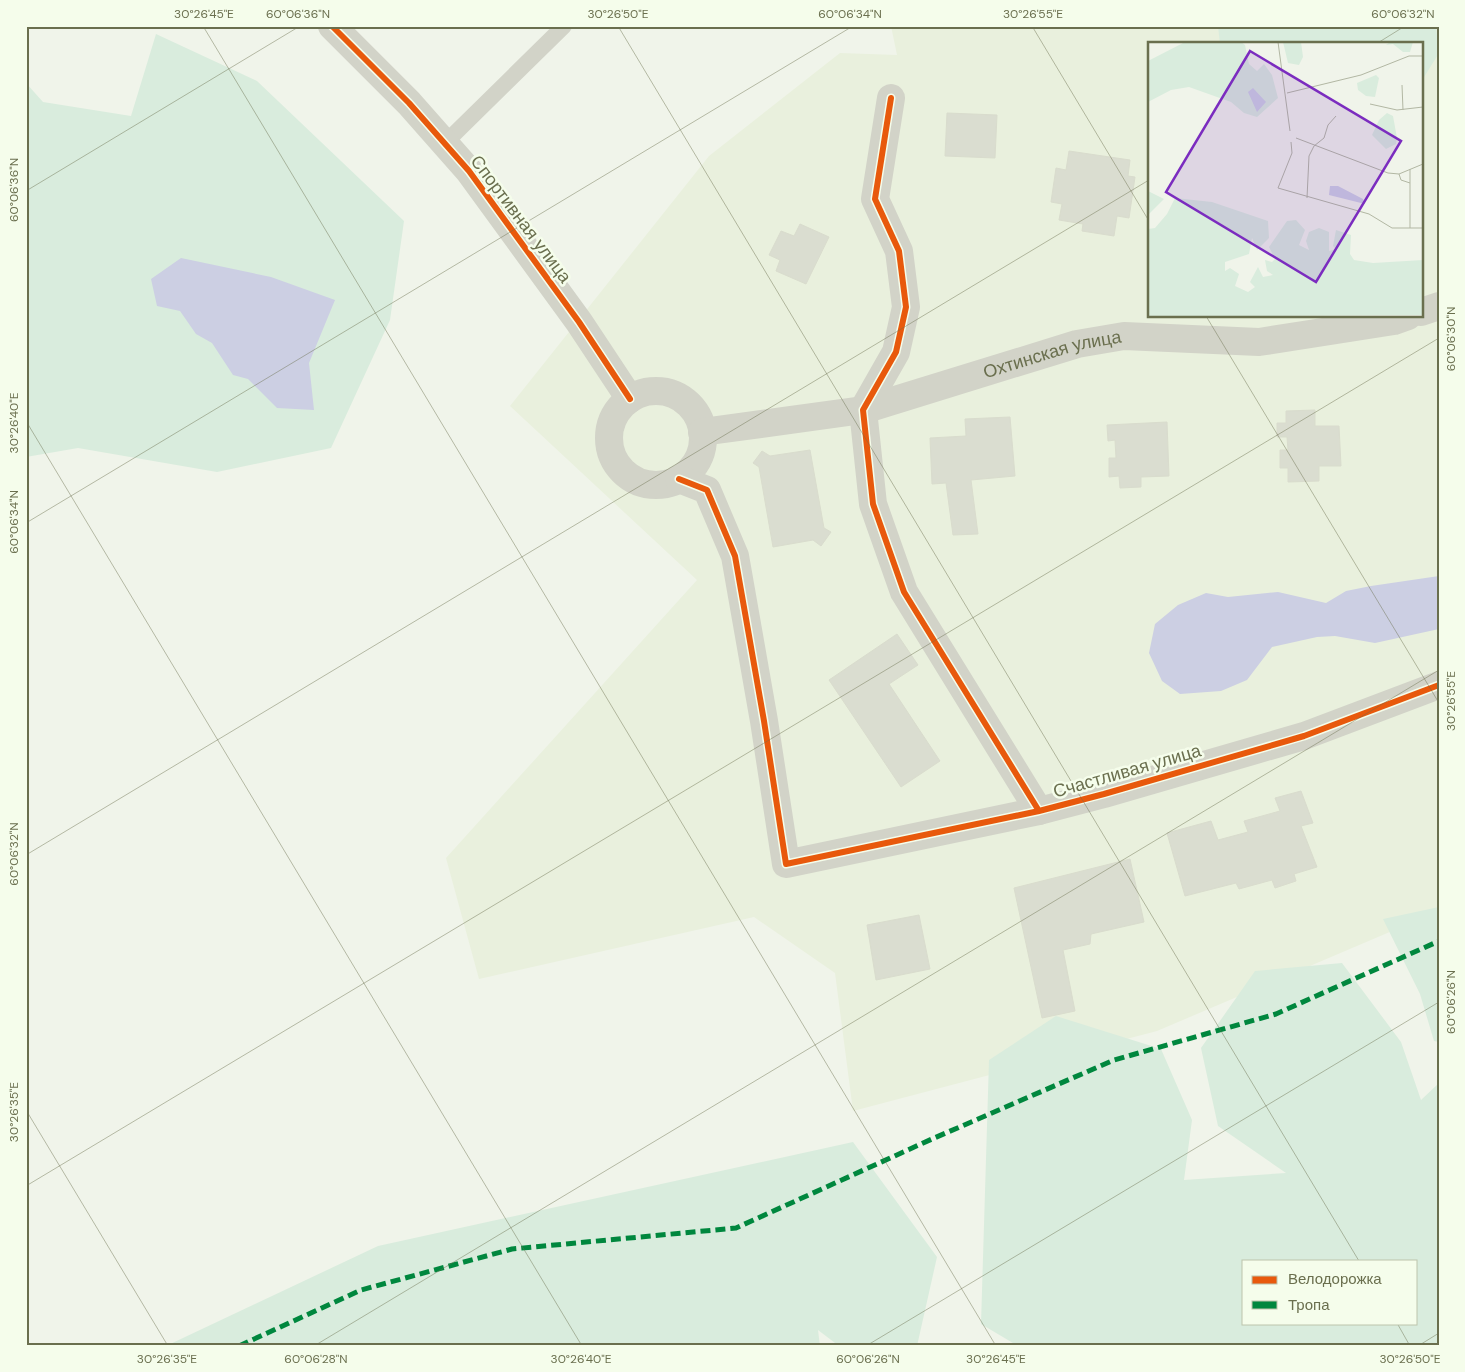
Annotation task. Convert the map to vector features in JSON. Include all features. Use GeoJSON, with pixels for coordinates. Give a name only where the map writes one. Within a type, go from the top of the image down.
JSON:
{"type":"FeatureCollection","features":[{"type":"Feature","properties":{"kind":"street","name":"Спортивная улица"},"geometry":{"type":"LineString","coordinates":[[332,26],[409,103],[468,171],[579,322],[630,399]]}},
{"type":"Feature","properties":{"kind":"street"},"geometry":{"type":"LineString","coordinates":[[891,98],[875,199],[899,251],[906,307],[896,352],[863,410],[873,504],[904,592],[1039,811]]}},
{"type":"Feature","properties":{"kind":"street"},"geometry":{"type":"LineString","coordinates":[[1422,312],[1439,306]]}},
{"type":"Feature","properties":{"kind":"street","name":"Охтинская улица"},"geometry":{"type":"LineString","coordinates":[[702,432],[863,410],[1077,344],[1124,336],[1259,342],[1394,321],[1402,318]]}},
{"type":"Feature","properties":{"kind":"street"},"geometry":{"type":"LineString","coordinates":[[667,391],[687,401],[701,420],[702,432],[704,442],[696,464],[679,480],[657,486],[635,480],[618,466],[609,445],[611,422],[624,402],[644,392],[667,391]]}},
{"type":"Feature","properties":{"kind":"street","name":"Счастливая улица"},"geometry":{"type":"LineString","coordinates":[[679,480],[707,490],[735,556],[764,721],[786,864],[1039,811],[1304,736],[1439,685]]}},
{"type":"Feature","properties":{"kind":"lane"},"geometry":{"type":"LineString","coordinates":[[444,144],[564,26]]}},
{"type":"Feature","properties":{"kind":"shaded area"},"geometry":{"type":"Polygon","coordinates":[[[891,26],[1439,26],[1439,911],[1157,1031],[853,1111],[835,973],[754,917],[479,979],[446,858],[697,580],[510,406],[709,156],[840,53],[897,55],[891,26]]]}},
{"type":"Feature","properties":{"kind":"shaded area"},"geometry":{"type":"Polygon","coordinates":[[[1218,26],[1436,26],[1439,53],[1422,80],[1422,42],[1220,42],[1218,26]]]}},
{"type":"Feature","properties":{"kind":"shaded area"},"geometry":{"type":"Polygon","coordinates":[[[156,34],[257,81],[404,221],[390,320],[331,448],[217,472],[78,448],[26,457],[26,83],[43,102],[131,116],[156,34]]]}},
{"type":"Feature","properties":{"kind":"shaded area"},"geometry":{"type":"Polygon","coordinates":[[[1439,907],[1439,1042],[1434,1041],[1420,994],[1383,919],[1439,907]]]}},
{"type":"Feature","properties":{"kind":"shaded area"},"geometry":{"type":"Polygon","coordinates":[[[1342,963],[1401,1042],[1421,1100],[1439,1083],[1439,1346],[1018,1346],[981,1324],[989,1060],[1056,1016],[1161,1049],[1192,1120],[1184,1180],[1286,1173],[1218,1126],[1201,1048],[1255,971],[1342,963]]]}},
{"type":"Feature","properties":{"kind":"shaded area"},"geometry":{"type":"Polygon","coordinates":[[[853,1142],[937,1257],[917,1346],[839,1346],[818,1330],[820,1346],[166,1346],[378,1246],[853,1142]]]}},
{"type":"Feature","properties":{"kind":"water"},"geometry":{"type":"Polygon","coordinates":[[[181,258],[271,277],[335,300],[309,363],[314,410],[277,408],[248,379],[233,375],[212,343],[196,334],[180,311],[157,306],[151,279],[181,258]]]}},
{"type":"Feature","properties":{"kind":"water"},"geometry":{"type":"Polygon","coordinates":[[[1439,576],[1439,629],[1375,643],[1335,636],[1317,637],[1272,647],[1247,680],[1221,691],[1180,694],[1162,681],[1149,653],[1155,624],[1178,605],[1206,593],[1228,597],[1278,592],[1326,603],[1346,591],[1439,576]]]}},
{"type":"Feature","properties":{"kind":"building"},"geometry":{"type":"Polygon","coordinates":[[[947,113],[997,115],[995,158],[945,156],[947,113]]]}},
{"type":"Feature","properties":{"kind":"building"},"geometry":{"type":"Polygon","coordinates":[[[1069,151],[1130,160],[1128,176],[1135,177],[1129,218],[1117,216],[1114,236],[1082,231],[1083,224],[1059,220],[1062,204],[1051,202],[1056,168],[1066,170],[1069,151]]]}},
{"type":"Feature","properties":{"kind":"building"},"geometry":{"type":"Polygon","coordinates":[[[800,224],[829,237],[806,284],[776,271],[780,260],[769,255],[781,231],[794,236],[800,224]]]}},
{"type":"Feature","properties":{"kind":"building"},"geometry":{"type":"Polygon","coordinates":[[[1315,410],[1315,426],[1339,426],[1341,466],[1319,466],[1319,481],[1288,482],[1288,468],[1280,468],[1280,450],[1288,450],[1287,437],[1277,437],[1277,423],[1286,423],[1286,411],[1315,410]]]}},
{"type":"Feature","properties":{"kind":"building"},"geometry":{"type":"Polygon","coordinates":[[[1010,417],[1015,476],[971,480],[978,534],[953,535],[946,483],[932,484],[930,438],[966,436],[965,419],[1010,417]]]}},
{"type":"Feature","properties":{"kind":"building"},"geometry":{"type":"Polygon","coordinates":[[[1167,422],[1169,476],[1141,477],[1141,487],[1120,488],[1119,476],[1109,477],[1109,458],[1116,458],[1115,440],[1108,441],[1107,425],[1167,422]]]}},
{"type":"Feature","properties":{"kind":"building"},"geometry":{"type":"Polygon","coordinates":[[[810,450],[824,528],[831,532],[821,546],[813,540],[773,547],[759,467],[753,463],[762,451],[770,456],[810,450]]]}},
{"type":"Feature","properties":{"kind":"building"},"geometry":{"type":"Polygon","coordinates":[[[897,634],[918,665],[889,684],[940,761],[901,787],[829,680],[897,634]]]}},
{"type":"Feature","properties":{"kind":"building"},"geometry":{"type":"Polygon","coordinates":[[[1301,791],[1313,823],[1301,826],[1317,867],[1294,874],[1296,881],[1275,888],[1272,880],[1239,889],[1236,883],[1185,896],[1167,833],[1211,821],[1218,840],[1248,832],[1244,821],[1280,811],[1275,798],[1301,791]]]}},
{"type":"Feature","properties":{"kind":"building"},"geometry":{"type":"Polygon","coordinates":[[[1130,859],[1144,922],[1091,934],[1090,944],[1063,950],[1075,1011],[1042,1018],[1014,888],[1130,859]]]}},
{"type":"Feature","properties":{"kind":"building"},"geometry":{"type":"Polygon","coordinates":[[[919,915],[930,969],[876,980],[867,925],[919,915]]]}},
{"type":"Feature","properties":{"kind":"marked path"},"geometry":{"type":"LineString","coordinates":[[239,1346],[361,1290],[512,1249],[736,1228],[932,1139],[1114,1060],[1276,1014],[1439,941]]}},
{"type":"Feature","properties":{"kind":"cycle path"},"geometry":{"type":"LineString","coordinates":[[332,26],[409,103],[469,171],[579,322],[630,399]]}},
{"type":"Feature","properties":{"kind":"cycle path"},"geometry":{"type":"LineString","coordinates":[[891,98],[875,199],[899,251],[906,307],[896,352],[863,410],[873,504],[904,592],[1039,811]]}},
{"type":"Feature","properties":{"kind":"cycle path"},"geometry":{"type":"LineString","coordinates":[[679,479],[707,490],[735,556],[764,721],[786,864],[1039,811],[1104,794],[1304,736],[1439,685]]}}]}
